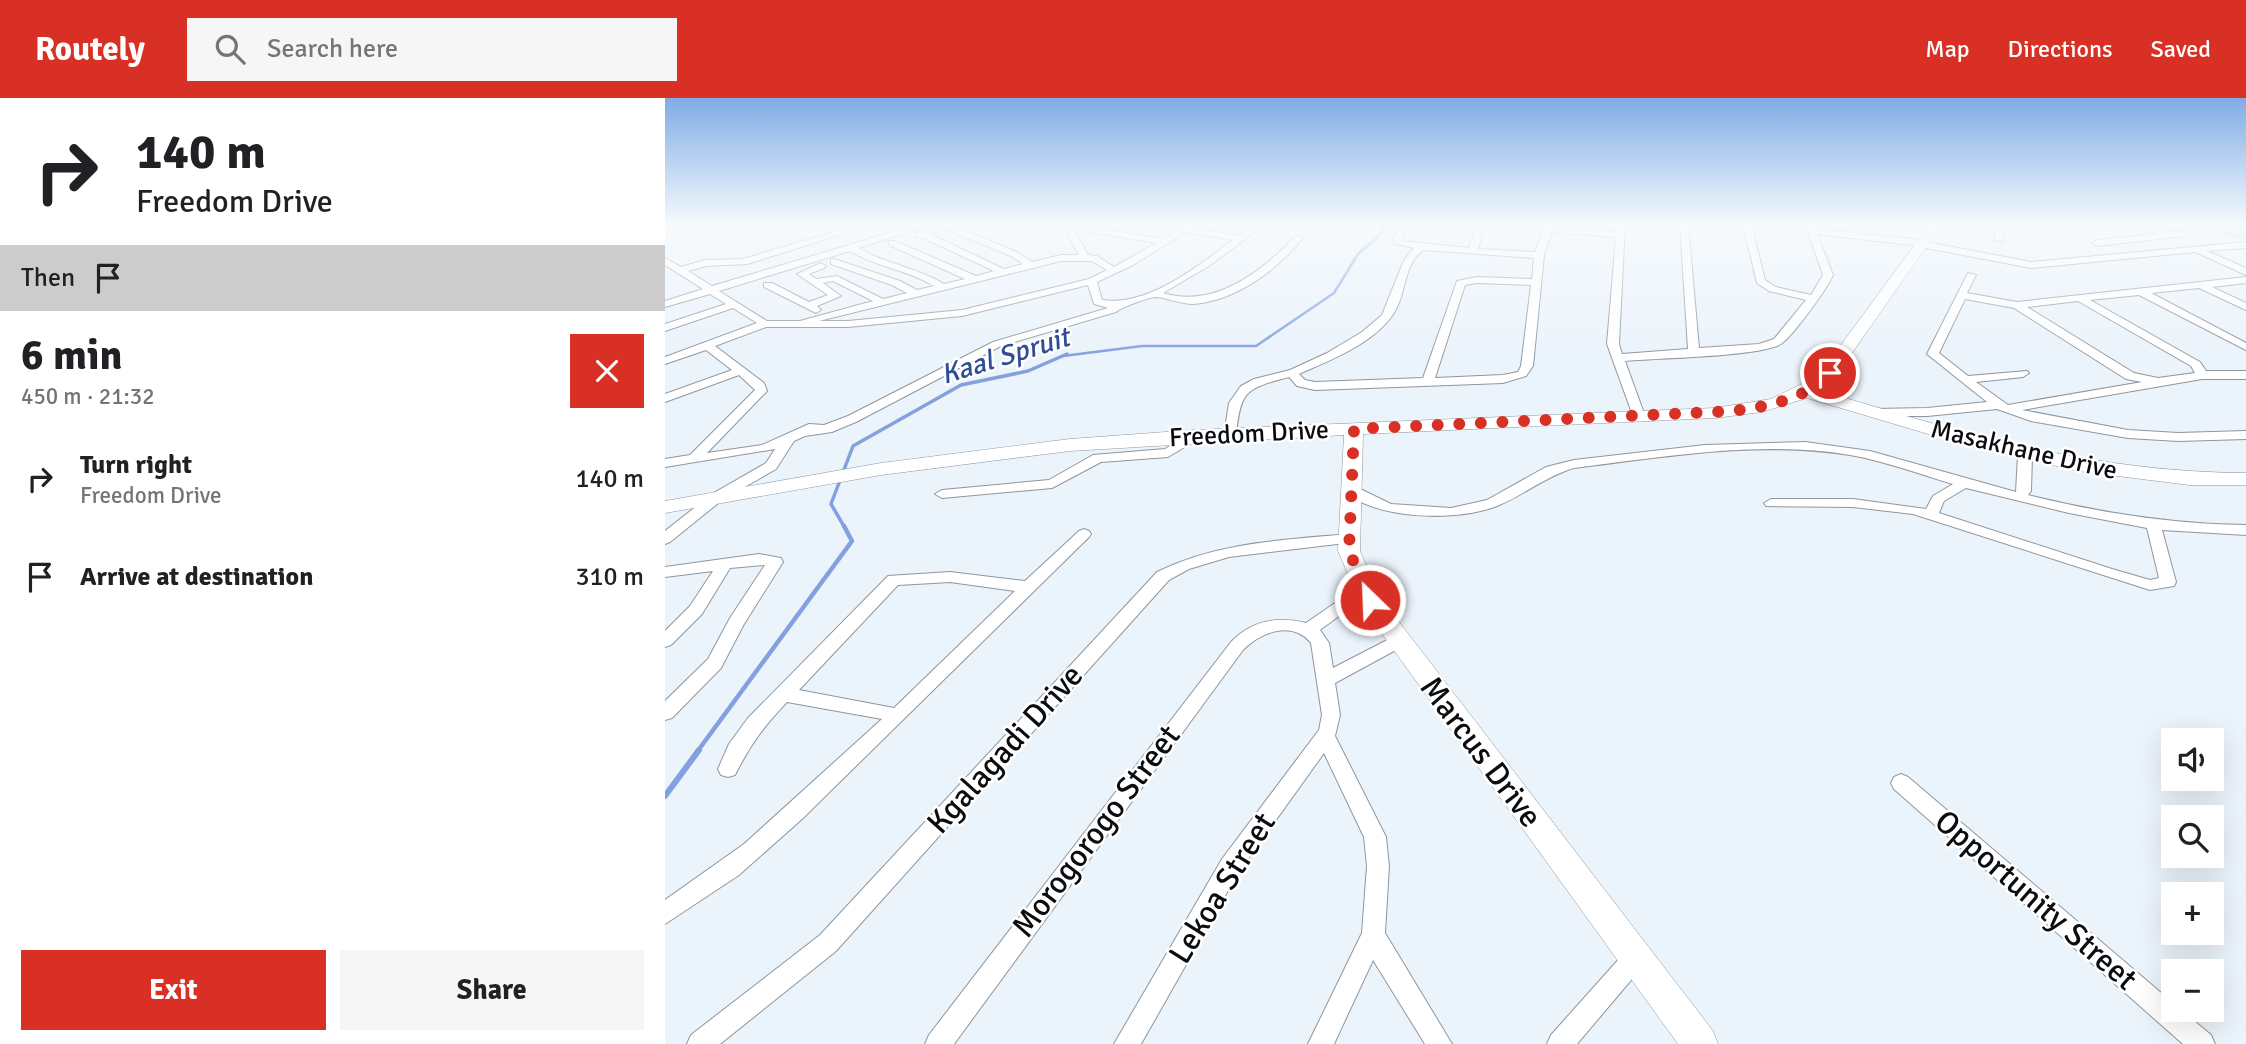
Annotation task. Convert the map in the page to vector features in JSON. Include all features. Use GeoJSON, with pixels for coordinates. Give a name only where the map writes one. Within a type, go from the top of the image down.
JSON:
{"type":"FeatureCollection","features":[{"type":"Feature","properties":{"kind":"street"},"geometry":{"type":"LineString","coordinates":[[674,268],[765,324]]}},
{"type":"Feature","properties":{"kind":"street"},"geometry":{"type":"LineString","coordinates":[[679,271],[690,268]]}},
{"type":"Feature","properties":{"kind":"street"},"geometry":{"type":"LineString","coordinates":[[665,304],[782,268]]}},
{"type":"Feature","properties":{"kind":"street"},"geometry":{"type":"LineString","coordinates":[[808,306],[837,296],[802,274],[818,268]]}},
{"type":"Feature","properties":{"kind":"street"},"geometry":{"type":"LineString","coordinates":[[852,268],[893,282],[915,293]]}},
{"type":"Feature","properties":{"kind":"street"},"geometry":{"type":"LineString","coordinates":[[906,268],[941,286]]}},
{"type":"Feature","properties":{"kind":"street"},"geometry":{"type":"LineString","coordinates":[[949,268],[972,278]]}},
{"type":"Feature","properties":{"kind":"street"},"geometry":{"type":"LineString","coordinates":[[995,268],[1001,271]]}},
{"type":"Feature","properties":{"kind":"street"},"geometry":{"type":"LineString","coordinates":[[793,326],[824,314],[1012,268]]}},
{"type":"Feature","properties":{"kind":"street"},"geometry":{"type":"LineString","coordinates":[[1110,268],[1114,271]]}},
{"type":"Feature","properties":{"kind":"street"},"geometry":{"type":"LineString","coordinates":[[665,361],[765,324],[793,326],[945,315],[1091,281],[1119,268]]}},
{"type":"Feature","properties":{"kind":"street"},"geometry":{"type":"LineString","coordinates":[[805,432],[827,429],[852,419],[997,344],[1112,310],[1116,306],[1155,294],[1195,268]]}},
{"type":"Feature","properties":{"kind":"street"},"geometry":{"type":"LineString","coordinates":[[1155,294],[1183,301],[1249,283],[1267,268]]}},
{"type":"Feature","properties":{"kind":"street"},"geometry":{"type":"LineString","coordinates":[[1230,435],[1235,404],[1240,394],[1255,383],[1291,373],[1357,340],[1391,312],[1407,268]]}},
{"type":"Feature","properties":{"kind":"street"},"geometry":{"type":"LineString","coordinates":[[1291,373],[1301,383],[1311,386],[1503,379],[1522,374],[1527,366],[1538,268]]}},
{"type":"Feature","properties":{"kind":"street"},"geometry":{"type":"LineString","coordinates":[[1618,268],[1613,328],[1616,358],[1639,416]]}},
{"type":"Feature","properties":{"kind":"street"},"geometry":{"type":"LineString","coordinates":[[1687,268],[1694,352]]}},
{"type":"Feature","properties":{"kind":"street"},"geometry":{"type":"LineString","coordinates":[[1757,268],[1760,281],[1773,289],[1812,298]]}},
{"type":"Feature","properties":{"kind":"street"},"geometry":{"type":"LineString","coordinates":[[1616,358],[1771,345],[1778,341],[1812,298],[1828,275],[1826,268]]}},
{"type":"Feature","properties":{"kind":"street","name":"Freedom Drive"},"geometry":{"type":"LineString","coordinates":[[665,506],[881,469],[1023,449],[1193,436],[1733,411],[1772,405],[1807,392],[1824,379],[1842,358],[1900,268]]}},
{"type":"Feature","properties":{"kind":"street"},"geometry":{"type":"LineString","coordinates":[[1971,275],[1933,352],[1937,360],[2001,407],[2062,424],[2129,434],[2178,437],[2246,435]]}},
{"type":"Feature","properties":{"kind":"street"},"geometry":{"type":"LineString","coordinates":[[815,282],[834,278],[880,301]]}},
{"type":"Feature","properties":{"kind":"street"},"geometry":{"type":"LineString","coordinates":[[1428,381],[1461,283],[1472,280],[1536,282]]}},
{"type":"Feature","properties":{"kind":"street"},"geometry":{"type":"LineString","coordinates":[[1961,295],[2017,306],[2246,280]]}},
{"type":"Feature","properties":{"kind":"street"},"geometry":{"type":"LineString","coordinates":[[1091,281],[1098,302],[1116,306]]}},
{"type":"Feature","properties":{"kind":"street"},"geometry":{"type":"LineString","coordinates":[[768,285],[824,314]]}},
{"type":"Feature","properties":{"kind":"street"},"geometry":{"type":"LineString","coordinates":[[2201,285],[2246,307]]}},
{"type":"Feature","properties":{"kind":"street"},"geometry":{"type":"LineString","coordinates":[[2141,292],[2246,347]]}},
{"type":"Feature","properties":{"kind":"street"},"geometry":{"type":"LineString","coordinates":[[2079,298],[2196,364],[2202,374]]}},
{"type":"Feature","properties":{"kind":"street"},"geometry":{"type":"LineString","coordinates":[[665,328],[736,304]]}},
{"type":"Feature","properties":{"kind":"street"},"geometry":{"type":"LineString","coordinates":[[2017,306],[2126,374],[2153,382]]}},
{"type":"Feature","properties":{"kind":"street"},"geometry":{"type":"LineString","coordinates":[[694,458],[761,391],[760,387],[708,346]]}},
{"type":"Feature","properties":{"kind":"street"},"geometry":{"type":"LineString","coordinates":[[665,398],[739,371]]}},
{"type":"Feature","properties":{"kind":"street"},"geometry":{"type":"LineString","coordinates":[[1964,380],[2023,373]]}},
{"type":"Feature","properties":{"kind":"street"},"geometry":{"type":"LineString","coordinates":[[1875,413],[2001,407],[2146,386],[2153,382],[2202,374],[2246,375]]}},
{"type":"Feature","properties":{"kind":"street","name":"Masakhane Drive"},"geometry":{"type":"LineString","coordinates":[[1807,392],[2025,455],[2091,469],[2152,477],[2246,479]]}},
{"type":"Feature","properties":{"kind":"street"},"geometry":{"type":"LineString","coordinates":[[665,463],[756,451],[787,441],[830,418]]}},
{"type":"Feature","properties":{"kind":"street","name":"Marcus Drive"},"geometry":{"type":"LineString","coordinates":[[1354,429],[1349,489],[1349,538],[1351,557],[1364,589],[1399,642],[1700,1044]]}},
{"type":"Feature","properties":{"kind":"street"},"geometry":{"type":"LineString","coordinates":[[941,494],[1052,484],[1098,458],[1168,453],[1186,444],[1193,436]]}},
{"type":"Feature","properties":{"kind":"street"},"geometry":{"type":"LineString","coordinates":[[665,539],[717,497],[771,466],[787,441]]}},
{"type":"Feature","properties":{"kind":"street"},"geometry":{"type":"LineString","coordinates":[[1349,489],[1388,508],[1451,512],[1492,503],[1551,470],[1574,464],[1721,449],[1839,449],[1964,483],[2117,518],[2246,530]]}},
{"type":"Feature","properties":{"kind":"street"},"geometry":{"type":"LineString","coordinates":[[2019,496],[2024,491],[2025,455]]}},
{"type":"Feature","properties":{"kind":"street"},"geometry":{"type":"LineString","coordinates":[[1931,515],[1938,499],[1964,483]]}},
{"type":"Feature","properties":{"kind":"street"},"geometry":{"type":"LineString","coordinates":[[1771,503],[1873,504],[1931,515],[2063,560],[2150,585],[2168,582],[2153,522]]}},
{"type":"Feature","properties":{"kind":"street"},"geometry":{"type":"LineString","coordinates":[[665,913],[752,851],[898,716],[1084,534]]}},
{"type":"Feature","properties":{"kind":"street","name":"Kgalagadi Drive"},"geometry":{"type":"LineString","coordinates":[[700,1044],[828,943],[1163,576],[1188,564],[1227,553],[1349,538]]}},
{"type":"Feature","properties":{"kind":"street"},"geometry":{"type":"LineString","coordinates":[[665,572],[759,559],[775,562],[736,622],[715,663],[665,713]]}},
{"type":"Feature","properties":{"kind":"street"},"geometry":{"type":"LineString","coordinates":[[665,641],[696,610],[726,564]]}},
{"type":"Feature","properties":{"kind":"street"},"geometry":{"type":"LineString","coordinates":[[728,769],[746,735],[781,694],[896,579],[950,577],[1027,587]]}},
{"type":"Feature","properties":{"kind":"street"},"geometry":{"type":"LineString","coordinates":[[1321,1044],[1373,934],[1378,866],[1375,837],[1326,737],[1331,715],[1327,679],[1319,638],[1310,629],[1364,589]]}},
{"type":"Feature","properties":{"kind":"street","name":"Morogorogo Street"},"geometry":{"type":"LineString","coordinates":[[937,1044],[1229,656],[1249,635],[1264,627],[1310,629]]}},
{"type":"Feature","properties":{"kind":"street"},"geometry":{"type":"LineString","coordinates":[[1327,679],[1399,642]]}},
{"type":"Feature","properties":{"kind":"street"},"geometry":{"type":"LineString","coordinates":[[781,694],[898,716]]}},
{"type":"Feature","properties":{"kind":"street","name":"Lekoa Street"},"geometry":{"type":"LineString","coordinates":[[1128,1044],[1230,866],[1326,737]]}},
{"type":"Feature","properties":{"kind":"street","name":"Opportunity Street"},"geometry":{"type":"LineString","coordinates":[[1901,783],[2202,1044]]}},
{"type":"Feature","properties":{"kind":"street"},"geometry":{"type":"LineString","coordinates":[[1373,934],[1439,1044]]}},
{"type":"Feature","properties":{"kind":"street"},"geometry":{"type":"LineString","coordinates":[[1560,1044],[1635,958]]}},
{"type":"Feature","properties":{"kind":"waterway","name":"Kaal Spruit"},"geometry":{"type":"LineString","coordinates":[[1063,356],[1142,346],[1256,346],[1334,293],[1349,268]]}},
{"type":"Feature","properties":{"kind":"waterway","name":"Kaal Spruit"},"geometry":{"type":"LineString","coordinates":[[845,528],[831,504],[853,446],[961,385],[1028,371],[1067,354]]}},
{"type":"Feature","properties":{"kind":"waterway","name":"Kaal Spruit"},"geometry":{"type":"LineString","coordinates":[[697,752],[852,541],[844,526]]}},
{"type":"Feature","properties":{"kind":"waterway","name":"Kaal Spruit"},"geometry":{"type":"LineString","coordinates":[[665,796],[699,750]]}},
{"type":"Feature","properties":{"kind":"route"},"geometry":{"type":"LineString","coordinates":[[1370,600],[1349,551],[1348,520],[1354,429],[1733,411],[1772,405],[1807,392],[1830,373]]}}]}
